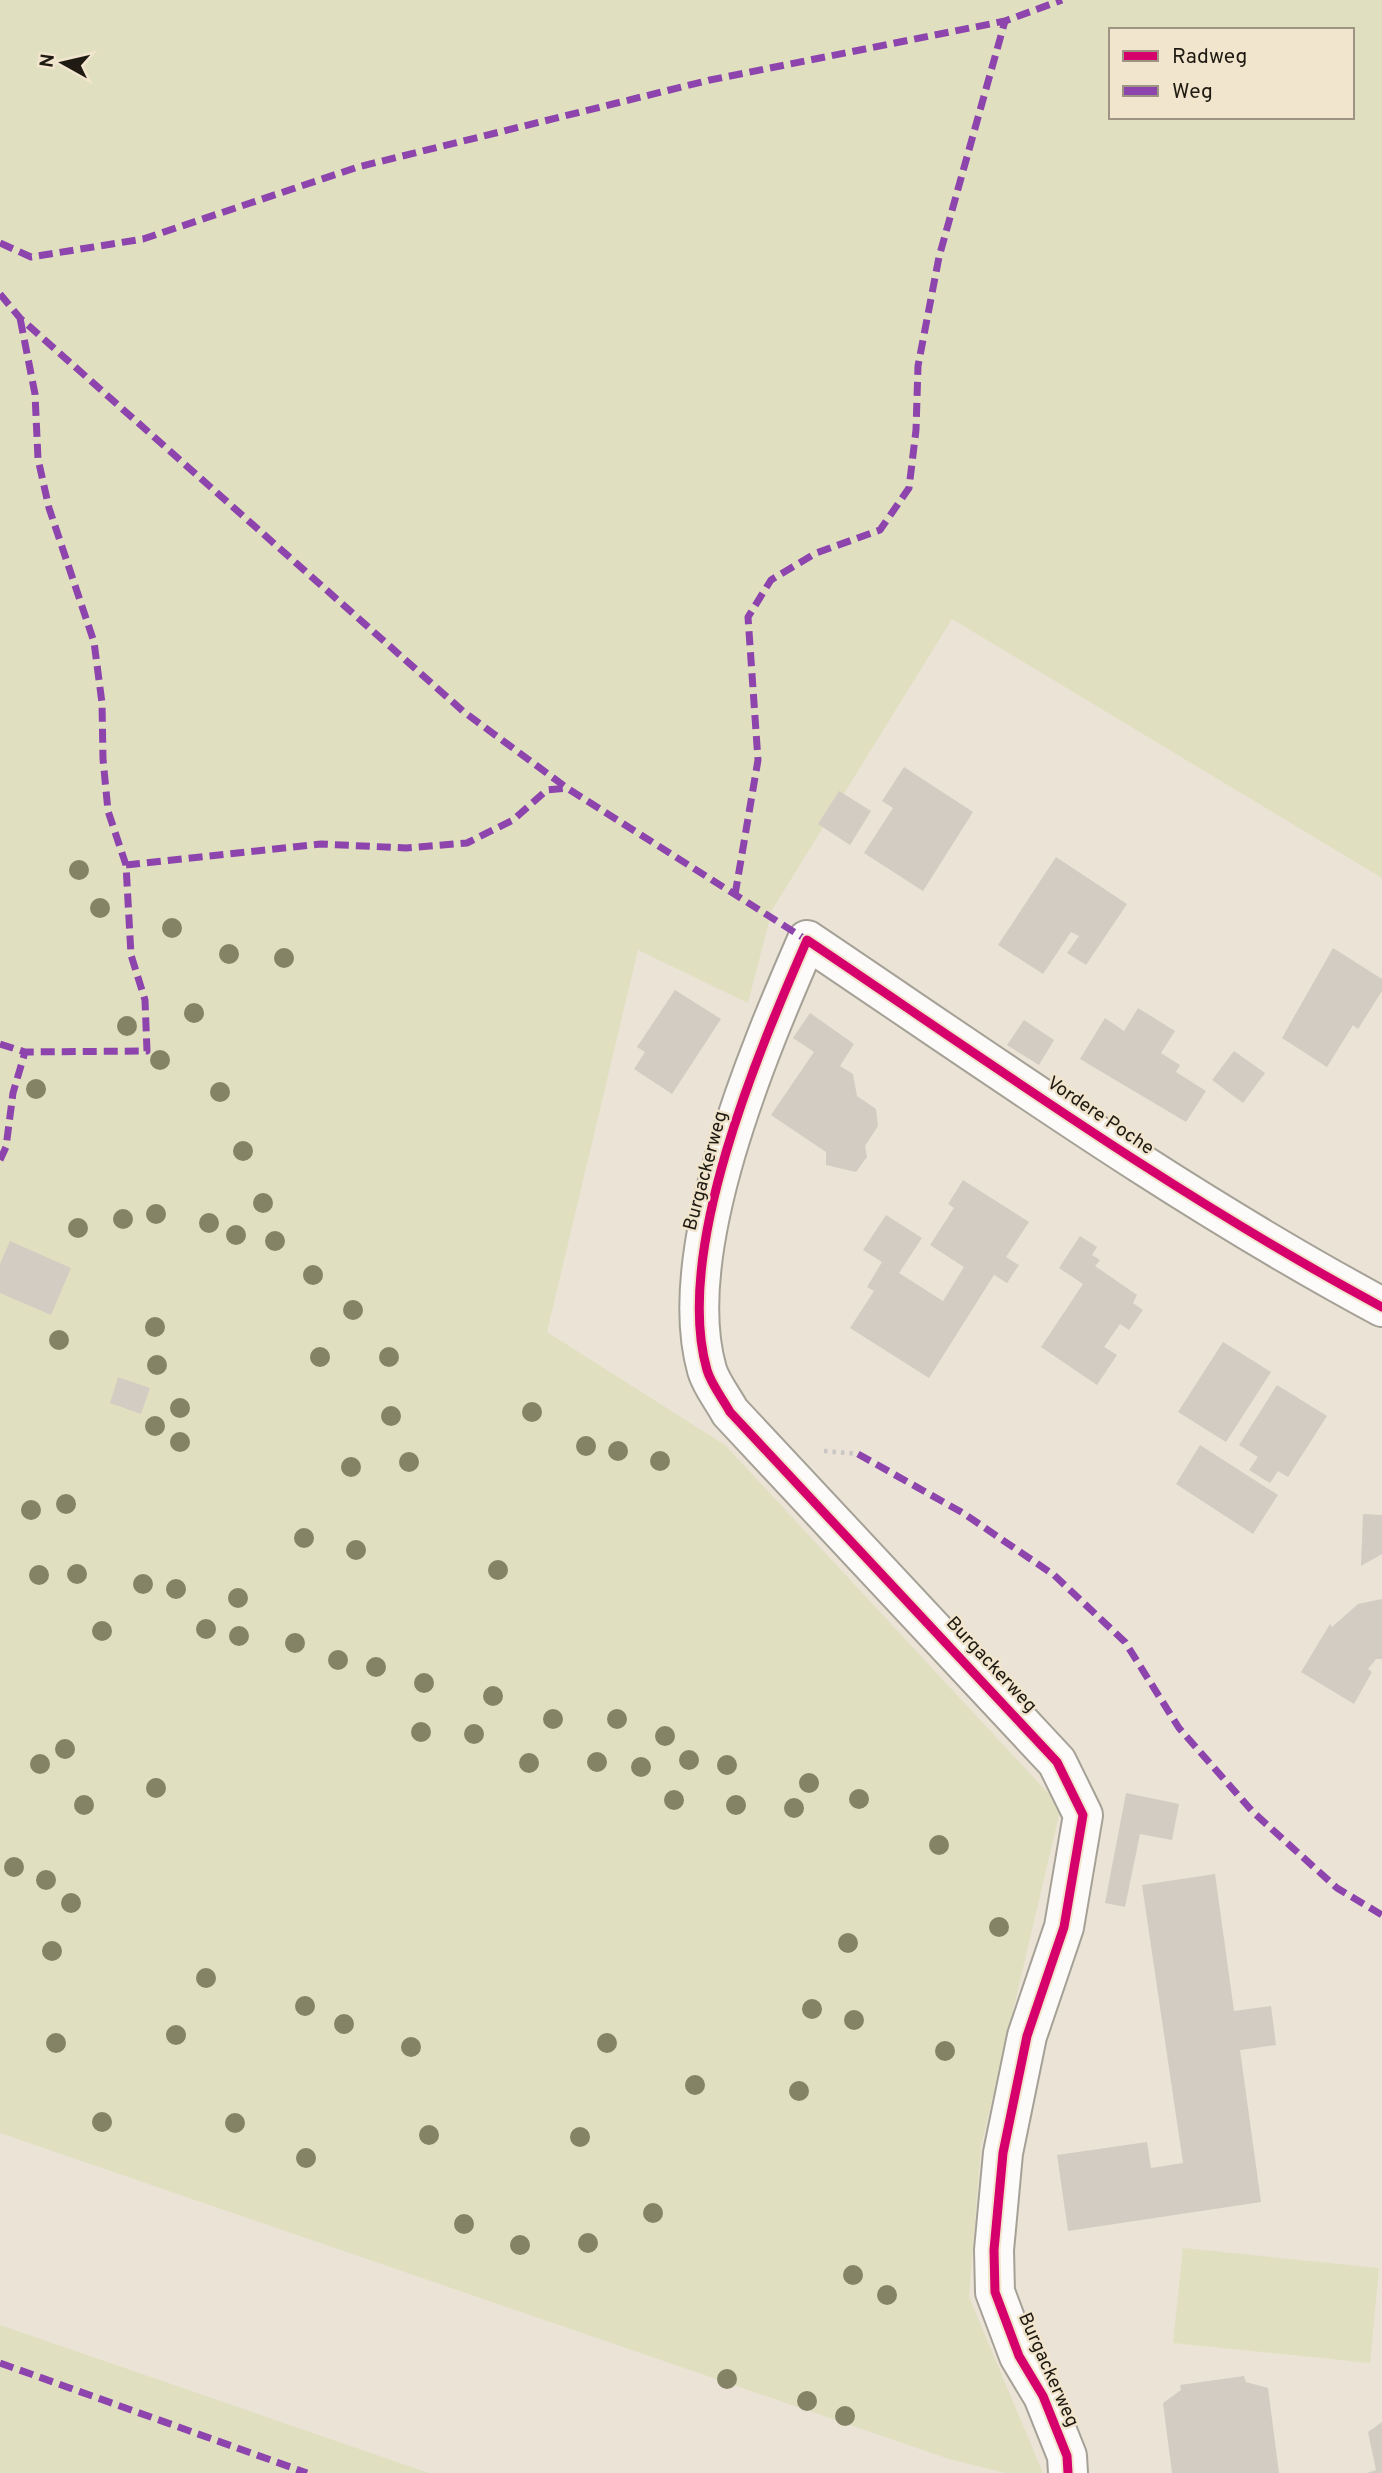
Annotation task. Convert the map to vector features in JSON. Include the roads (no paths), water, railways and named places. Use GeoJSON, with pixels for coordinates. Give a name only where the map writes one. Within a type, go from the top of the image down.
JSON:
{"type":"FeatureCollection","features":[{"type":"Feature","properties":{"kind":"street","name":"Vordere Poche"},"geometry":{"type":"LineString","coordinates":[[807,940],[1172,1185],[1313,1270],[1382,1307]]}},
{"type":"Feature","properties":{"kind":"street","name":"Burgackerweg"},"geometry":{"type":"LineString","coordinates":[[807,940],[767,1033],[735,1125],[706,1237],[699,1315],[707,1372],[730,1412],[1057,1762],[1083,1815],[1064,1927],[1027,2036],[1003,2153],[994,2250],[995,2292],[1019,2356],[1043,2396],[1067,2456],[1068,2473]]}}]}
